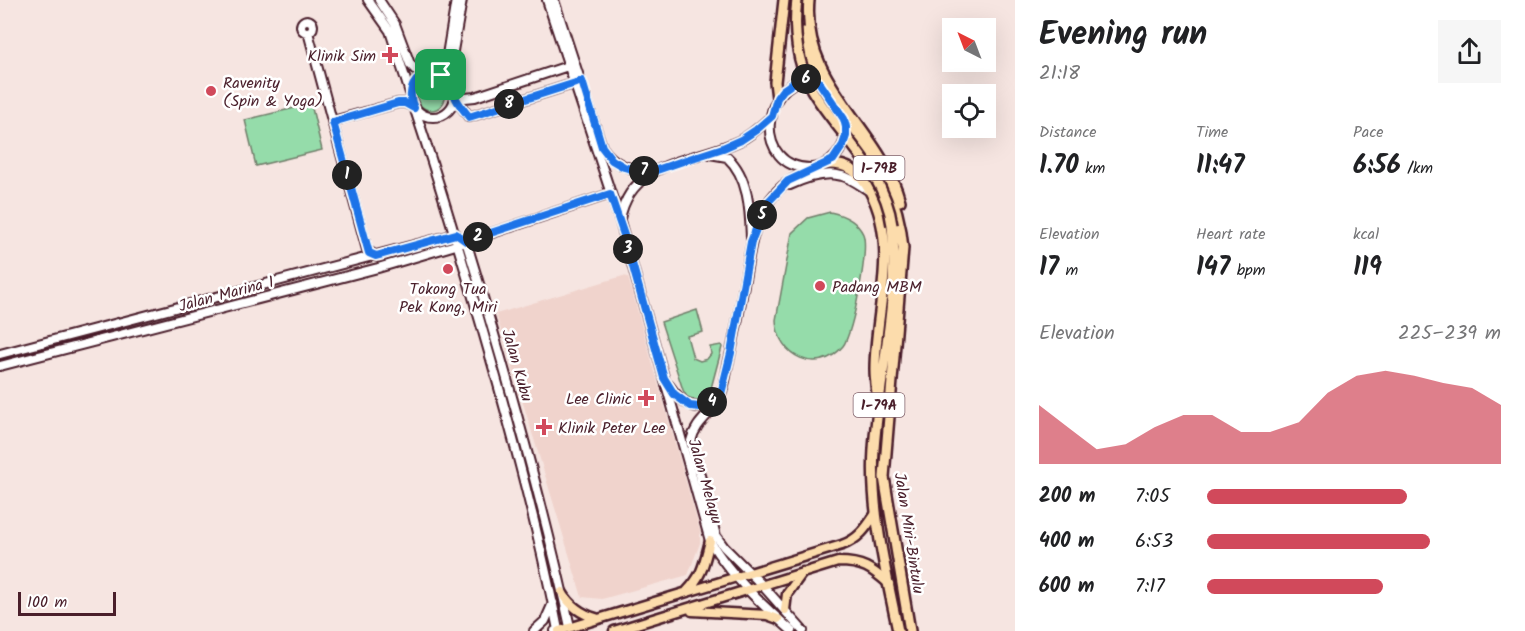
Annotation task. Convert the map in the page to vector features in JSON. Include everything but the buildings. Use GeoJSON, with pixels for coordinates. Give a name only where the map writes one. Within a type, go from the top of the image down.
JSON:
{"type":"FeatureCollection","features":[{"type":"Feature","properties":{"kind":"highway"},"geometry":{"type":"LineString","coordinates":[[777,98],[775,82],[784,0]]}},
{"type":"Feature","properties":{"kind":"highway"},"geometry":{"type":"LineString","coordinates":[[797,0],[795,29],[805,75],[823,106],[875,178],[897,224]]}},
{"type":"Feature","properties":{"kind":"highway"},"geometry":{"type":"LineString","coordinates":[[804,0],[804,32],[808,55],[819,82]]}},
{"type":"Feature","properties":{"kind":"highway"},"geometry":{"type":"LineString","coordinates":[[809,0],[810,31],[820,65],[840,99],[884,160],[893,178],[902,208],[897,224]]}},
{"type":"Feature","properties":{"kind":"highway","name":"1-79B"},"geometry":{"type":"LineString","coordinates":[[844,119],[887,182],[897,224]]}},
{"type":"Feature","properties":{"kind":"highway"},"geometry":{"type":"LineString","coordinates":[[822,166],[848,166],[858,172],[874,199],[884,232],[884,277],[875,369],[878,410]]}},
{"type":"Feature","properties":{"kind":"highway","name":"Jalan Miri-Bintulu"},"geometry":{"type":"LineString","coordinates":[[897,224],[873,479],[876,513],[898,630]]}},
{"type":"Feature","properties":{"kind":"highway","name":"Jalan Miri-Bintulu"},"geometry":{"type":"LineString","coordinates":[[897,224],[903,248],[884,477],[910,629]]}},
{"type":"Feature","properties":{"kind":"highway"},"geometry":{"type":"LineString","coordinates":[[898,630],[910,629]]}},
{"type":"Feature","properties":{"kind":"main road","name":"Jalan Kubu"},"geometry":{"type":"LineString","coordinates":[[557,631],[570,629],[598,618],[854,541],[862,534],[876,513]]}},
{"type":"Feature","properties":{"kind":"main road"},"geometry":{"type":"LineString","coordinates":[[684,593],[697,580],[703,569],[710,541]]}},
{"type":"Feature","properties":{"kind":"main road"},"geometry":{"type":"LineString","coordinates":[[614,631],[750,591],[838,562],[852,562],[866,566],[889,584]]}},
{"type":"Feature","properties":{"kind":"main road"},"geometry":{"type":"LineString","coordinates":[[785,610],[787,594],[804,572]]}},
{"type":"Feature","properties":{"kind":"main road"},"geometry":{"type":"LineString","coordinates":[[562,592],[575,609],[598,618]]}},
{"type":"Feature","properties":{"kind":"main road"},"geometry":{"type":"LineString","coordinates":[[685,610],[766,615],[778,619]]}},
{"type":"Feature","properties":{"kind":"street"},"geometry":{"type":"LineString","coordinates":[[368,0],[390,31],[456,234],[463,243]]}},
{"type":"Feature","properties":{"kind":"street"},"geometry":{"type":"LineString","coordinates":[[379,0],[395,24],[410,64],[421,76]]}},
{"type":"Feature","properties":{"kind":"street"},"geometry":{"type":"LineString","coordinates":[[441,75],[447,55],[456,0]]}},
{"type":"Feature","properties":{"kind":"street"},"geometry":{"type":"LineString","coordinates":[[441,75],[450,68],[462,0]]}},
{"type":"Feature","properties":{"kind":"street"},"geometry":{"type":"LineString","coordinates":[[547,0],[602,147],[612,160],[624,167],[651,172]]}},
{"type":"Feature","properties":{"kind":"street"},"geometry":{"type":"LineString","coordinates":[[555,0],[572,65]]}},
{"type":"Feature","properties":{"kind":"street"},"geometry":{"type":"LineString","coordinates":[[308,32],[367,250],[376,256]]}},
{"type":"Feature","properties":{"kind":"street"},"geometry":{"type":"LineString","coordinates":[[455,96],[475,97],[572,65]]}},
{"type":"Feature","properties":{"kind":"street"},"geometry":{"type":"LineString","coordinates":[[411,94],[416,81],[421,76],[432,73],[441,75],[452,84],[455,96],[469,117],[578,82]]}},
{"type":"Feature","properties":{"kind":"street"},"geometry":{"type":"LineString","coordinates":[[664,378],[674,394],[690,406],[700,407],[708,404],[721,394],[731,353],[751,242],[760,219],[773,196],[788,181],[822,166],[833,160],[843,145],[846,136],[844,119],[819,82],[809,79],[796,81],[783,90],[777,98],[772,116],[773,147],[778,156],[787,163],[802,168],[822,166]]}},
{"type":"Feature","properties":{"kind":"street","name":"Jalan Melayu"},"geometry":{"type":"LineString","coordinates":[[578,82],[620,221],[710,541],[716,553],[736,577],[792,631]]}},
{"type":"Feature","properties":{"kind":"street"},"geometry":{"type":"LineString","coordinates":[[333,122],[398,103],[405,103],[424,116],[440,116],[449,110],[455,96]]}},
{"type":"Feature","properties":{"kind":"street"},"geometry":{"type":"LineString","coordinates":[[620,221],[626,198],[638,182],[651,172],[741,140],[772,116]]}},
{"type":"Feature","properties":{"kind":"street"},"geometry":{"type":"LineString","coordinates":[[705,154],[727,157],[736,168],[747,195],[751,242]]}},
{"type":"Feature","properties":{"kind":"street"},"geometry":{"type":"LineString","coordinates":[[773,196],[796,182],[828,174],[843,176],[870,191]]}},
{"type":"Feature","properties":{"kind":"street","name":"Jalan Marina 1"},"geometry":{"type":"LineString","coordinates":[[0,366],[378,268],[463,243],[610,194]]}},
{"type":"Feature","properties":{"kind":"street","name":"Jalan Marina 1"},"geometry":{"type":"LineString","coordinates":[[0,354],[456,234]]}},
{"type":"Feature","properties":{"kind":"street","name":"Jalan Kubu"},"geometry":{"type":"LineString","coordinates":[[463,243],[528,455],[570,629]]}},
{"type":"Feature","properties":{"kind":"street","name":"Jalan Kubu"},"geometry":{"type":"LineString","coordinates":[[463,243],[519,458],[553,602],[557,631]]}},
{"type":"Feature","properties":{"kind":"street","name":"Jalan Melayu"},"geometry":{"type":"LineString","coordinates":[[721,394],[718,402],[693,432],[691,441],[716,536],[803,631]]}},
{"type":"Feature","properties":{"kind":"street"},"geometry":{"type":"LineString","coordinates":[[534,631],[549,614],[553,602]]}},
{"type":"Feature","properties":{"kind":"shaded area"},"geometry":{"type":"Polygon","coordinates":[[[623,276],[628,277],[700,531],[700,543],[688,575],[602,599],[582,597],[496,314],[623,276]]]}},
{"type":"Feature","properties":{"kind":"green space"},"geometry":{"type":"Polygon","coordinates":[[[431,82],[441,86],[445,96],[441,106],[431,110],[421,106],[417,96],[421,86],[431,82]]]}},
{"type":"Feature","properties":{"kind":"green space"},"geometry":{"type":"Polygon","coordinates":[[[311,104],[322,150],[256,166],[245,120],[311,104]]]}},
{"type":"Feature","properties":{"kind":"green space","name":"Padang MBM"},"geometry":{"type":"Polygon","coordinates":[[[830,212],[850,219],[863,234],[862,273],[851,326],[843,346],[833,355],[822,360],[811,361],[800,358],[783,344],[776,320],[792,233],[808,218],[830,212]]]}},
{"type":"Feature","properties":{"kind":"green space"},"geometry":{"type":"Polygon","coordinates":[[[697,310],[703,332],[687,336],[693,358],[700,361],[707,359],[711,354],[710,347],[721,345],[722,347],[710,392],[698,401],[687,397],[683,390],[661,322],[697,310]]]}},
{"type":"Feature","properties":{"kind":"place","name":"Klinik Sim"},"geometry":{"type":"Point","coordinates":[390,55]}},
{"type":"Feature","properties":{"kind":"place","name":"Ravenity (Spin & Yoga)"},"geometry":{"type":"Point","coordinates":[211,91]}},
{"type":"Feature","properties":{"kind":"place","name":"Tokong Tua Pek Kong, Miri"},"geometry":{"type":"Point","coordinates":[448,269]}},
{"type":"Feature","properties":{"kind":"place","name":"Padang MBM"},"geometry":{"type":"Point","coordinates":[820,286]}},
{"type":"Feature","properties":{"kind":"place","name":"Lee Clinic"},"geometry":{"type":"Point","coordinates":[646,398]}},
{"type":"Feature","properties":{"kind":"place","name":"Klinik Peter Lee"},"geometry":{"type":"Point","coordinates":[544,427]}},
{"type":"Feature","properties":{"kind":"route"},"geometry":{"type":"LineString","coordinates":[[426,74],[441,75],[452,84],[454,97],[469,117],[582,81],[602,147],[606,153],[612,160],[624,167],[651,172],[741,140],[772,116],[777,98],[791,84],[809,79],[819,82],[844,119],[846,136],[833,160],[788,181],[768,202],[751,242],[731,353],[721,394],[715,400],[700,407],[690,406],[674,394],[664,378],[625,238],[610,194],[466,241],[456,234],[376,256],[369,253],[333,122],[398,103],[405,103],[414,108],[411,94],[416,81],[426,74]]}}]}
